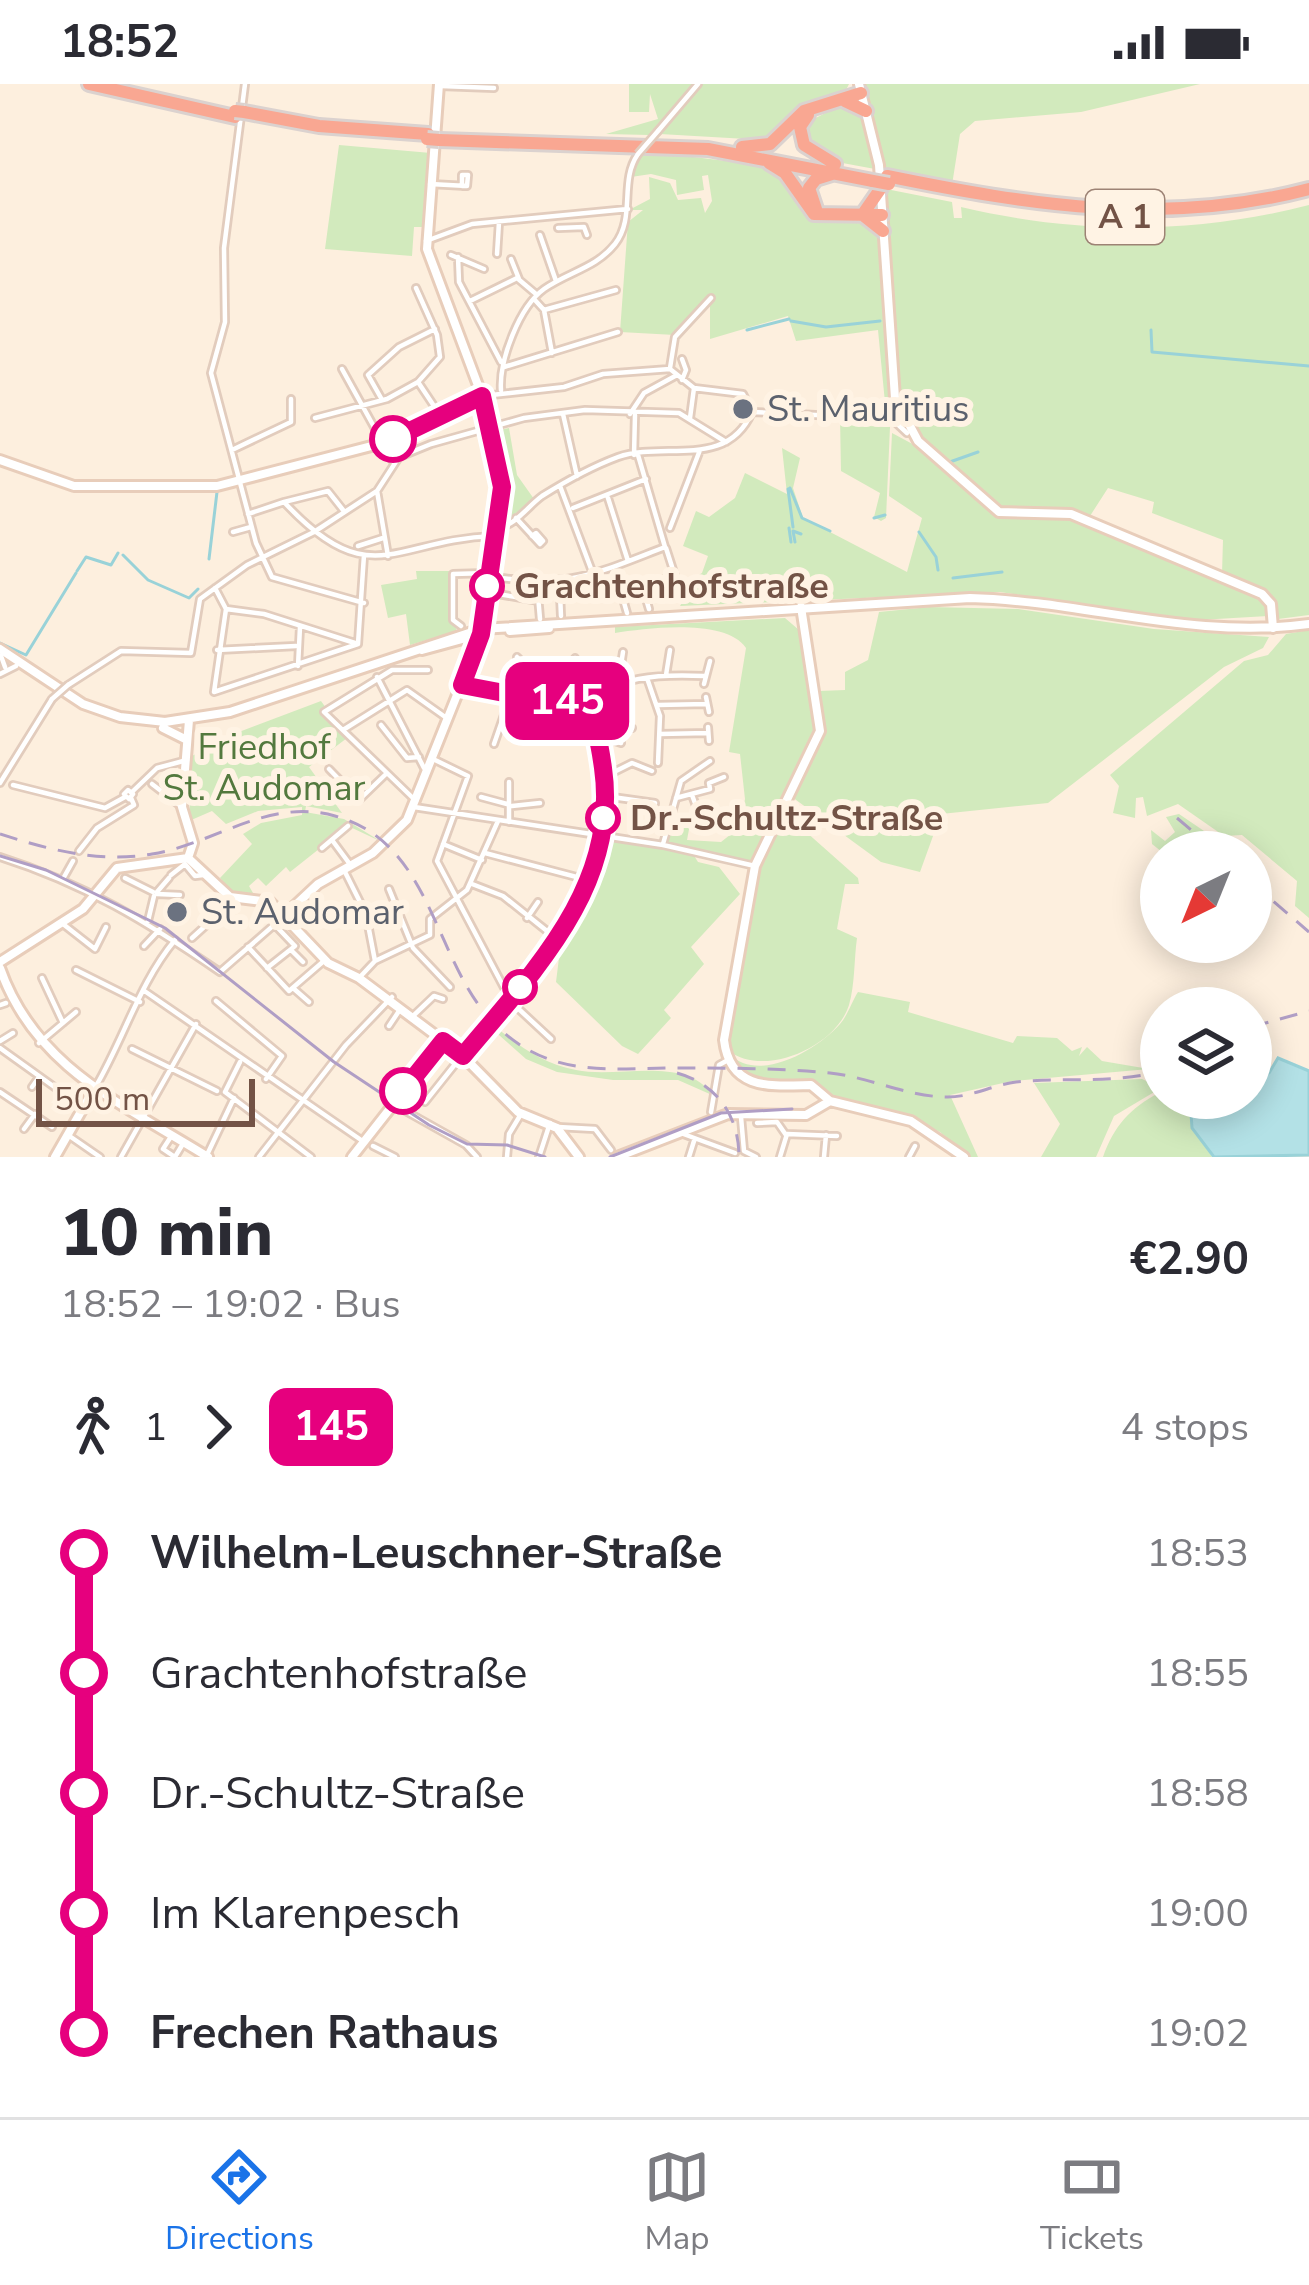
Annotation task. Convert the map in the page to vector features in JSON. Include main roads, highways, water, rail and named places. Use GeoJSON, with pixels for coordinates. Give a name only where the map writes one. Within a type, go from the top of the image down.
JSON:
{"type":"FeatureCollection","features":[{"type":"Feature","properties":{"kind":"highway","name":"A 1"},"geometry":{"type":"LineString","coordinates":[[89,84],[239,113]]}},
{"type":"Feature","properties":{"kind":"highway","name":"A 1"},"geometry":{"type":"LineString","coordinates":[[114,84],[323,132],[744,150],[880,178],[1104,211],[1217,207],[1309,192]]}},
{"type":"Feature","properties":{"kind":"highway"},"geometry":{"type":"LineString","coordinates":[[744,150],[770,144],[804,111],[856,95]]}},
{"type":"Feature","properties":{"kind":"highway"},"geometry":{"type":"LineString","coordinates":[[841,170],[810,152],[800,127],[811,112],[856,95]]}},
{"type":"Feature","properties":{"kind":"highway"},"geometry":{"type":"LineString","coordinates":[[744,150],[780,168],[814,214],[882,213]]}},
{"type":"Feature","properties":{"kind":"highway"},"geometry":{"type":"LineString","coordinates":[[841,170],[816,178],[809,200],[828,213],[864,214],[883,230]]}},
{"type":"Feature","properties":{"kind":"highway"},"geometry":{"type":"LineString","coordinates":[[864,214],[880,178]]}},
{"type":"Feature","properties":{"kind":"main road"},"geometry":{"type":"LineString","coordinates":[[286,914],[318,884],[348,870],[400,828],[428,773],[481,632],[502,475],[482,396],[426,241],[439,85]]}},
{"type":"Feature","properties":{"kind":"main road"},"geometry":{"type":"LineString","coordinates":[[856,95],[880,178],[892,390],[903,419],[924,446],[999,512],[1046,510],[1086,519],[1262,594],[1278,621],[1288,625]]}},
{"type":"Feature","properties":{"kind":"main road"},"geometry":{"type":"LineString","coordinates":[[0,460],[74,486],[239,481],[383,443],[438,412],[482,396]]}},
{"type":"Feature","properties":{"kind":"main road"},"geometry":{"type":"LineString","coordinates":[[481,632],[804,617],[921,600]]}},
{"type":"Feature","properties":{"kind":"main road"},"geometry":{"type":"LineString","coordinates":[[164,728],[481,632],[780,614],[804,617],[827,605],[921,600],[1011,600],[1176,626],[1256,628],[1309,622]]}},
{"type":"Feature","properties":{"kind":"main road"},"geometry":{"type":"LineString","coordinates":[[1273,611],[1273,627]]}},
{"type":"Feature","properties":{"kind":"main road"},"geometry":{"type":"LineString","coordinates":[[1256,628],[1273,611]]}},
{"type":"Feature","properties":{"kind":"main road"},"geometry":{"type":"LineString","coordinates":[[804,617],[820,731],[754,871],[725,1030],[728,1060],[750,1083],[811,1085],[822,1093],[825,1103]]}},
{"type":"Feature","properties":{"kind":"main road"},"geometry":{"type":"LineString","coordinates":[[1256,628],[1273,639],[1288,625]]}},
{"type":"Feature","properties":{"kind":"main road"},"geometry":{"type":"LineString","coordinates":[[0,653],[99,711],[146,722],[186,723]]}},
{"type":"Feature","properties":{"kind":"main road"},"geometry":{"type":"LineString","coordinates":[[0,653],[98,715],[164,728],[185,739]]}},
{"type":"Feature","properties":{"kind":"main road"},"geometry":{"type":"LineString","coordinates":[[186,723],[187,760]]}},
{"type":"Feature","properties":{"kind":"main road"},"geometry":{"type":"LineString","coordinates":[[186,723],[182,808],[206,874]]}},
{"type":"Feature","properties":{"kind":"main road"},"geometry":{"type":"LineString","coordinates":[[188,858],[193,847]]}},
{"type":"Feature","properties":{"kind":"main road"},"geometry":{"type":"LineString","coordinates":[[207,1157],[95,1087],[39,1043],[18,1011],[0,965],[63,924],[122,865],[188,858],[235,899],[261,897],[286,914],[325,960],[360,976],[391,999],[463,1056],[521,1114],[554,1126],[579,1157]]}},
{"type":"Feature","properties":{"kind":"main road"},"geometry":{"type":"LineString","coordinates":[[352,1157],[368,1144],[443,1041]]}},
{"type":"Feature","properties":{"kind":"main road"},"geometry":{"type":"LineString","coordinates":[[55,1157],[95,1087]]}},
{"type":"Feature","properties":{"kind":"main road"},"geometry":{"type":"LineString","coordinates":[[614,1154],[643,1152],[678,1132],[741,1112],[806,1115],[825,1103],[911,1121],[964,1157]]}},
{"type":"Feature","properties":{"kind":"water"},"geometry":{"type":"Polygon","coordinates":[[[1278,1058],[1309,1071],[1309,1155],[1214,1157],[1192,1128],[1191,1119],[1272,1119],[1272,1068],[1278,1058]]]}},
{"type":"Feature","properties":{"kind":"waterway"},"geometry":{"type":"LineString","coordinates":[[747,330],[789,319]]}},
{"type":"Feature","properties":{"kind":"waterway"},"geometry":{"type":"LineString","coordinates":[[791,321],[826,327],[880,321]]}},
{"type":"Feature","properties":{"kind":"waterway"},"geometry":{"type":"LineString","coordinates":[[1151,330],[1152,352],[1309,366]]}},
{"type":"Feature","properties":{"kind":"waterway"},"geometry":{"type":"LineString","coordinates":[[947,463],[978,452]]}},
{"type":"Feature","properties":{"kind":"waterway"},"geometry":{"type":"LineString","coordinates":[[790,488],[802,518],[830,531]]}},
{"type":"Feature","properties":{"kind":"waterway"},"geometry":{"type":"LineString","coordinates":[[788,489],[793,527]]}},
{"type":"Feature","properties":{"kind":"waterway"},"geometry":{"type":"LineString","coordinates":[[209,559],[217,492]]}},
{"type":"Feature","properties":{"kind":"waterway"},"geometry":{"type":"LineString","coordinates":[[874,518],[885,515]]}},
{"type":"Feature","properties":{"kind":"waterway"},"geometry":{"type":"LineString","coordinates":[[789,528],[791,542]]}},
{"type":"Feature","properties":{"kind":"waterway"},"geometry":{"type":"LineString","coordinates":[[795,542],[793,531],[801,534]]}},
{"type":"Feature","properties":{"kind":"waterway"},"geometry":{"type":"LineString","coordinates":[[919,532],[936,557],[938,570]]}},
{"type":"Feature","properties":{"kind":"waterway"},"geometry":{"type":"LineString","coordinates":[[77,571],[86,557],[111,565],[118,553]]}},
{"type":"Feature","properties":{"kind":"waterway"},"geometry":{"type":"LineString","coordinates":[[123,555],[148,580],[189,598],[198,589]]}},
{"type":"Feature","properties":{"kind":"waterway"},"geometry":{"type":"LineString","coordinates":[[953,578],[1002,572]]}},
{"type":"Feature","properties":{"kind":"waterway"},"geometry":{"type":"LineString","coordinates":[[0,643],[26,655],[76,573]]}},
{"type":"Feature","properties":{"kind":"tram line"},"geometry":{"type":"LineString","coordinates":[[0,856],[46,870],[165,928],[334,1062],[429,1125],[467,1144],[507,1145],[545,1157]]}},
{"type":"Feature","properties":{"kind":"tram line"},"geometry":{"type":"LineString","coordinates":[[610,1157],[721,1113],[792,1109]]}},
{"type":"Feature","properties":{"kind":"railway"},"geometry":{"type":"LineString","coordinates":[[0,834],[75,853],[132,856],[175,849],[264,817],[310,812],[335,816],[369,831],[395,853],[415,881],[461,976],[503,1032],[523,1047],[564,1064],[830,1073],[945,1097],[1016,1082],[1140,1074]]}},
{"type":"Feature","properties":{"kind":"railway"},"geometry":{"type":"LineString","coordinates":[[1177,818],[1192,831]]}},
{"type":"Feature","properties":{"kind":"railway"},"geometry":{"type":"LineString","coordinates":[[1272,900],[1309,932]]}},
{"type":"Feature","properties":{"kind":"railway"},"geometry":{"type":"LineString","coordinates":[[1272,1021],[1309,1011]]}},
{"type":"Feature","properties":{"kind":"railway"},"geometry":{"type":"LineString","coordinates":[[677,1073],[704,1085],[723,1104],[735,1128],[739,1157]]}},
{"type":"Feature","properties":{"kind":"place","name":"St. Mauritius"},"geometry":{"type":"Point","coordinates":[743,409]}},
{"type":"Feature","properties":{"kind":"place","name":"Grachtenhofstraße"},"geometry":{"type":"Point","coordinates":[487,586]}},
{"type":"Feature","properties":{"kind":"place","name":"Dr.-Schultz-Straße"},"geometry":{"type":"Point","coordinates":[603,818]}},
{"type":"Feature","properties":{"kind":"place","name":"St. Audomar"},"geometry":{"type":"Point","coordinates":[177,912]}},
{"type":"Feature","properties":{"kind":"park label","name":"Friedhof St. Audomar"},"geometry":{"type":"Point","coordinates":[264,768]}}]}
